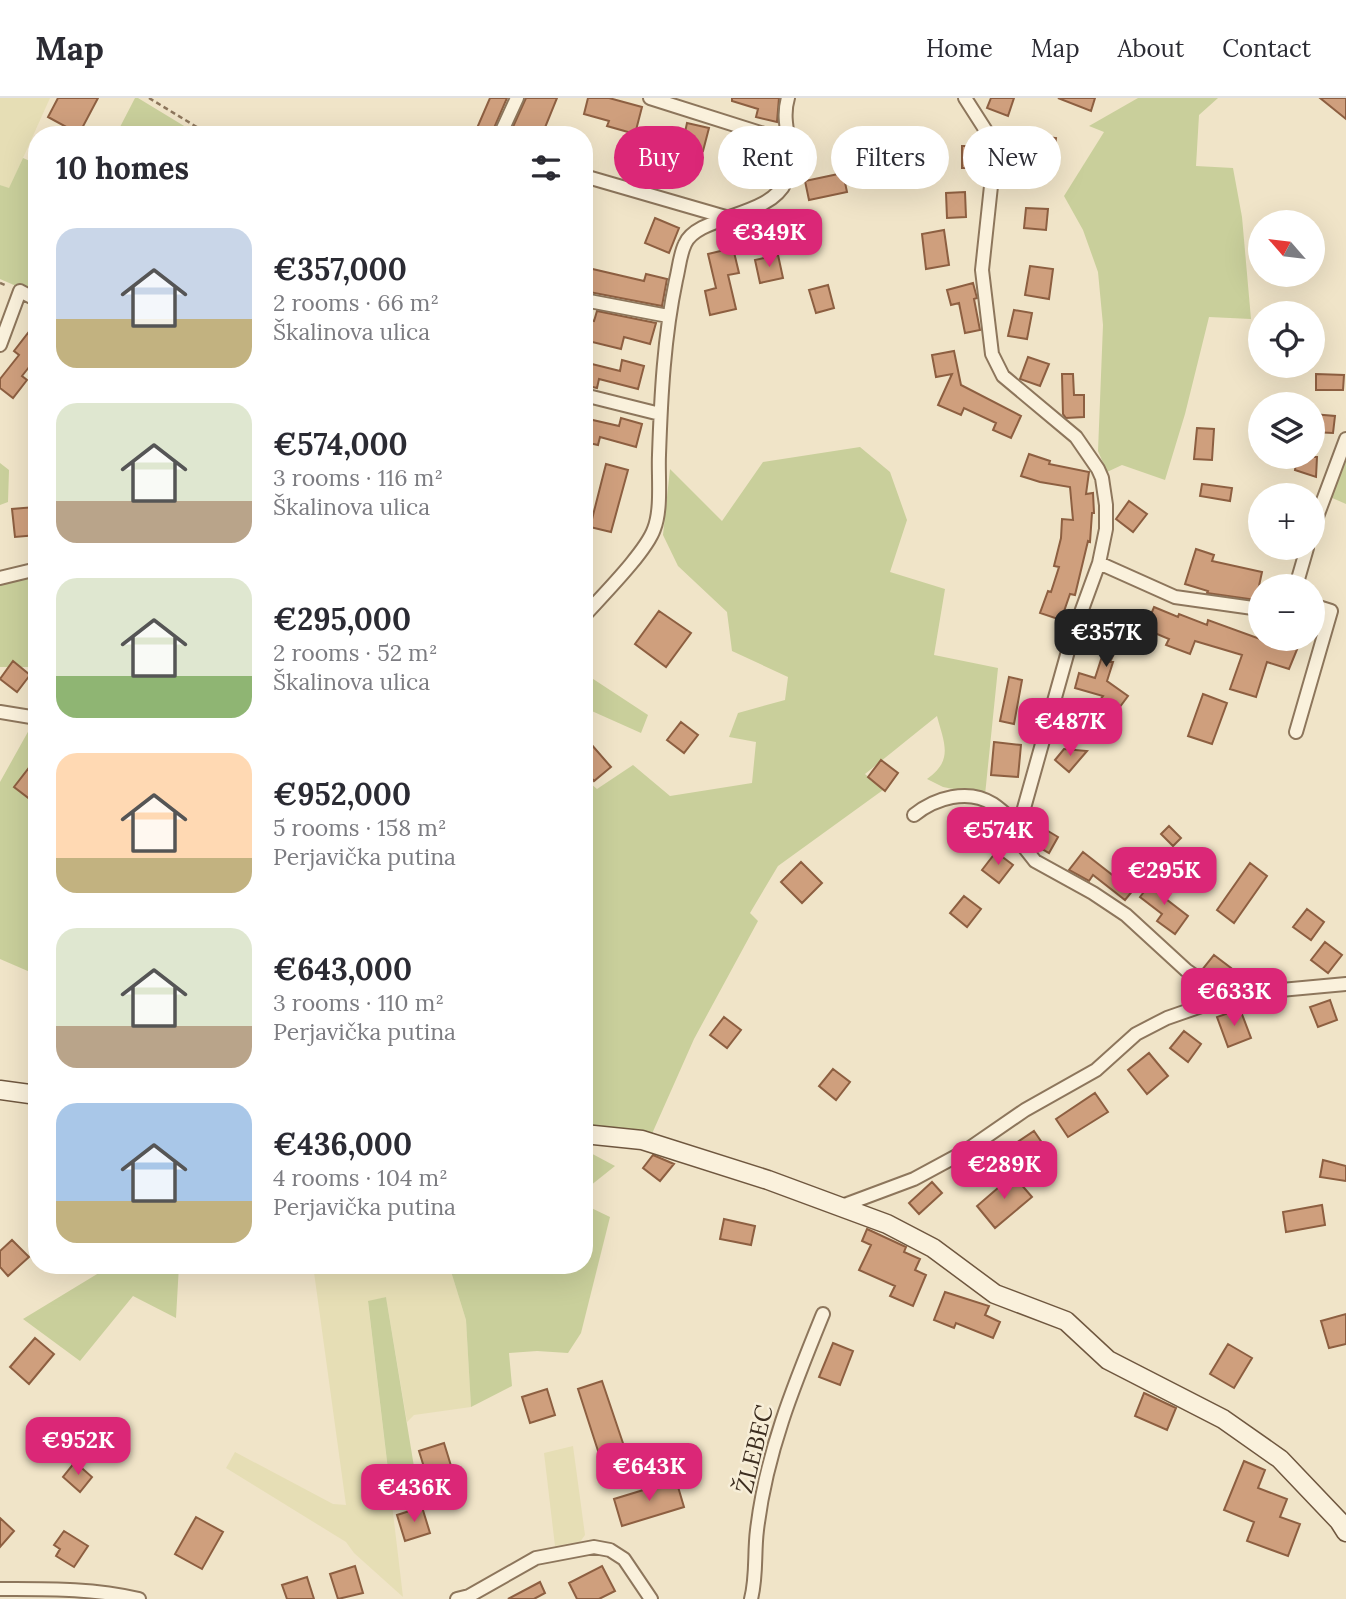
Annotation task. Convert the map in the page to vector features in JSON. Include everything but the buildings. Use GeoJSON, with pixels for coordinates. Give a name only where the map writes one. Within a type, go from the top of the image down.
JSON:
{"type":"FeatureCollection","features":[{"type":"Feature","properties":{"kind":"street"},"geometry":{"type":"LineString","coordinates":[[504,126],[517,98]]}},
{"type":"Feature","properties":{"kind":"street"},"geometry":{"type":"LineString","coordinates":[[650,98],[738,126]]}},
{"type":"Feature","properties":{"kind":"street"},"geometry":{"type":"LineString","coordinates":[[786,126],[788,98]]}},
{"type":"Feature","properties":{"kind":"street"},"geometry":{"type":"LineString","coordinates":[[965,98],[990,137],[994,158],[982,270],[992,354],[1003,376],[1076,437],[1102,478],[1106,505],[1106,529],[1100,563],[1072,637],[1019,826],[1024,847],[1035,861],[1126,915],[1186,970],[1206,984],[1236,995]]}},
{"type":"Feature","properties":{"kind":"street"},"geometry":{"type":"LineString","coordinates":[[593,179],[729,218]]}},
{"type":"Feature","properties":{"kind":"street"},"geometry":{"type":"LineString","coordinates":[[593,606],[647,543],[657,520],[660,414],[668,316],[687,240],[697,231],[767,202],[781,189]]}},
{"type":"Feature","properties":{"kind":"street"},"geometry":{"type":"LineString","coordinates":[[0,345],[20,291],[28,295]]}},
{"type":"Feature","properties":{"kind":"street"},"geometry":{"type":"LineString","coordinates":[[593,302],[668,316]]}},
{"type":"Feature","properties":{"kind":"street"},"geometry":{"type":"LineString","coordinates":[[593,397],[660,414]]}},
{"type":"Feature","properties":{"kind":"street"},"geometry":{"type":"LineString","coordinates":[[1325,495],[1346,439]]}},
{"type":"Feature","properties":{"kind":"street"},"geometry":{"type":"LineString","coordinates":[[1100,563],[1175,597],[1248,607]]}},
{"type":"Feature","properties":{"kind":"street"},"geometry":{"type":"LineString","coordinates":[[0,578],[28,571]]}},
{"type":"Feature","properties":{"kind":"street"},"geometry":{"type":"LineString","coordinates":[[1325,609],[1331,611],[1325,632]]}},
{"type":"Feature","properties":{"kind":"street"},"geometry":{"type":"LineString","coordinates":[[1296,732],[1319,651]]}},
{"type":"Feature","properties":{"kind":"street"},"geometry":{"type":"LineString","coordinates":[[0,712],[28,717]]}},
{"type":"Feature","properties":{"kind":"street"},"geometry":{"type":"LineString","coordinates":[[914,815],[934,802],[974,797],[993,804],[1019,826]]}},
{"type":"Feature","properties":{"kind":"street"},"geometry":{"type":"LineString","coordinates":[[839,1207],[914,1179],[964,1152],[1025,1110],[1096,1070],[1136,1034],[1167,1018],[1236,995],[1346,984]]}},
{"type":"Feature","properties":{"kind":"street"},"geometry":{"type":"LineString","coordinates":[[0,1090],[28,1094]]}},
{"type":"Feature","properties":{"kind":"street"},"geometry":{"type":"LineString","coordinates":[[593,1134],[642,1140],[768,1180],[887,1224],[933,1248],[995,1294],[1066,1321],[1108,1360],[1223,1419],[1280,1459],[1339,1521],[1346,1532]]}},
{"type":"Feature","properties":{"kind":"street","name":"ŽLEBEC"},"geometry":{"type":"LineString","coordinates":[[751,1599],[756,1576],[757,1530],[774,1443],[787,1402],[823,1314]]}},
{"type":"Feature","properties":{"kind":"street"},"geometry":{"type":"LineString","coordinates":[[457,1599],[469,1596],[536,1558],[594,1547],[610,1550],[624,1559],[651,1599]]}},
{"type":"Feature","properties":{"kind":"street"},"geometry":{"type":"LineString","coordinates":[[0,1590],[72,1589],[109,1592],[139,1599]]}},
{"type":"Feature","properties":{"kind":"path"},"geometry":{"type":"LineString","coordinates":[[149,98],[196,126]]}},
{"type":"Feature","properties":{"kind":"shaded area"},"geometry":{"type":"Polygon","coordinates":[[[0,98],[50,98],[37,126],[28,126],[28,147],[9,189],[0,185],[0,98]]]}},
{"type":"Feature","properties":{"kind":"shaded area"},"geometry":{"type":"Polygon","coordinates":[[[314,1274],[452,1274],[466,1320],[471,1407],[414,1415],[407,1422],[386,1297],[368,1302],[403,1597],[354,1553],[346,1542],[226,1468],[235,1452],[333,1504],[346,1505],[314,1274]]]}},
{"type":"Feature","properties":{"kind":"shaded area"},"geometry":{"type":"Polygon","coordinates":[[[573,1446],[585,1535],[580,1542],[555,1546],[544,1453],[573,1446]]]}},
{"type":"Feature","properties":{"kind":"green space"},"geometry":{"type":"Polygon","coordinates":[[[135,98],[138,98],[184,126],[121,126],[135,98]]]}},
{"type":"Feature","properties":{"kind":"green space"},"geometry":{"type":"Polygon","coordinates":[[[1138,98],[1218,98],[1199,115],[1196,166],[1233,168],[1242,217],[1249,301],[1248,319],[1209,317],[1185,414],[1165,480],[1122,465],[1107,472],[1098,451],[1103,325],[1098,272],[1083,230],[1064,196],[1104,132],[1089,126],[1138,98]]]}},
{"type":"Feature","properties":{"kind":"green space"},"geometry":{"type":"Polygon","coordinates":[[[23,158],[28,160],[28,291],[0,279],[0,185],[9,188],[23,158]]]}},
{"type":"Feature","properties":{"kind":"green space"},"geometry":{"type":"Polygon","coordinates":[[[860,447],[890,472],[907,520],[890,572],[945,589],[934,655],[998,668],[985,795],[943,787],[927,779],[944,758],[944,743],[937,716],[865,774],[883,790],[778,866],[750,913],[758,921],[694,1039],[647,1145],[631,1130],[593,1125],[593,786],[597,789],[633,765],[670,796],[752,783],[756,742],[729,737],[738,713],[785,700],[788,677],[732,651],[727,612],[678,566],[663,535],[670,469],[722,521],[763,462],[860,447]]]}},
{"type":"Feature","properties":{"kind":"green space"},"geometry":{"type":"Polygon","coordinates":[[[1346,452],[1346,504],[1330,497],[1346,452]]]}},
{"type":"Feature","properties":{"kind":"green space"},"geometry":{"type":"Polygon","coordinates":[[[0,463],[9,470],[8,502],[0,505],[0,463]]]}},
{"type":"Feature","properties":{"kind":"green space"},"geometry":{"type":"Polygon","coordinates":[[[28,569],[28,667],[0,667],[0,571],[28,569]]]}},
{"type":"Feature","properties":{"kind":"green space"},"geometry":{"type":"Polygon","coordinates":[[[593,679],[648,715],[641,733],[593,712],[593,679]]]}},
{"type":"Feature","properties":{"kind":"green space"},"geometry":{"type":"Polygon","coordinates":[[[28,732],[28,971],[0,959],[0,782],[28,732]]]}},
{"type":"Feature","properties":{"kind":"green space"},"geometry":{"type":"Polygon","coordinates":[[[593,1154],[615,1166],[593,1184],[593,1154]]]}},
{"type":"Feature","properties":{"kind":"green space"},"geometry":{"type":"Polygon","coordinates":[[[593,1209],[610,1217],[581,1333],[568,1353],[509,1353],[512,1386],[471,1407],[466,1320],[452,1274],[593,1274],[593,1209]]]}},
{"type":"Feature","properties":{"kind":"green space"},"geometry":{"type":"Polygon","coordinates":[[[97,1274],[178,1274],[176,1318],[133,1296],[80,1361],[23,1319],[97,1274]]]}},
{"type":"Feature","properties":{"kind":"green space"},"geometry":{"type":"Polygon","coordinates":[[[386,1297],[419,1497],[391,1495],[368,1301],[386,1297]]]}}]}
